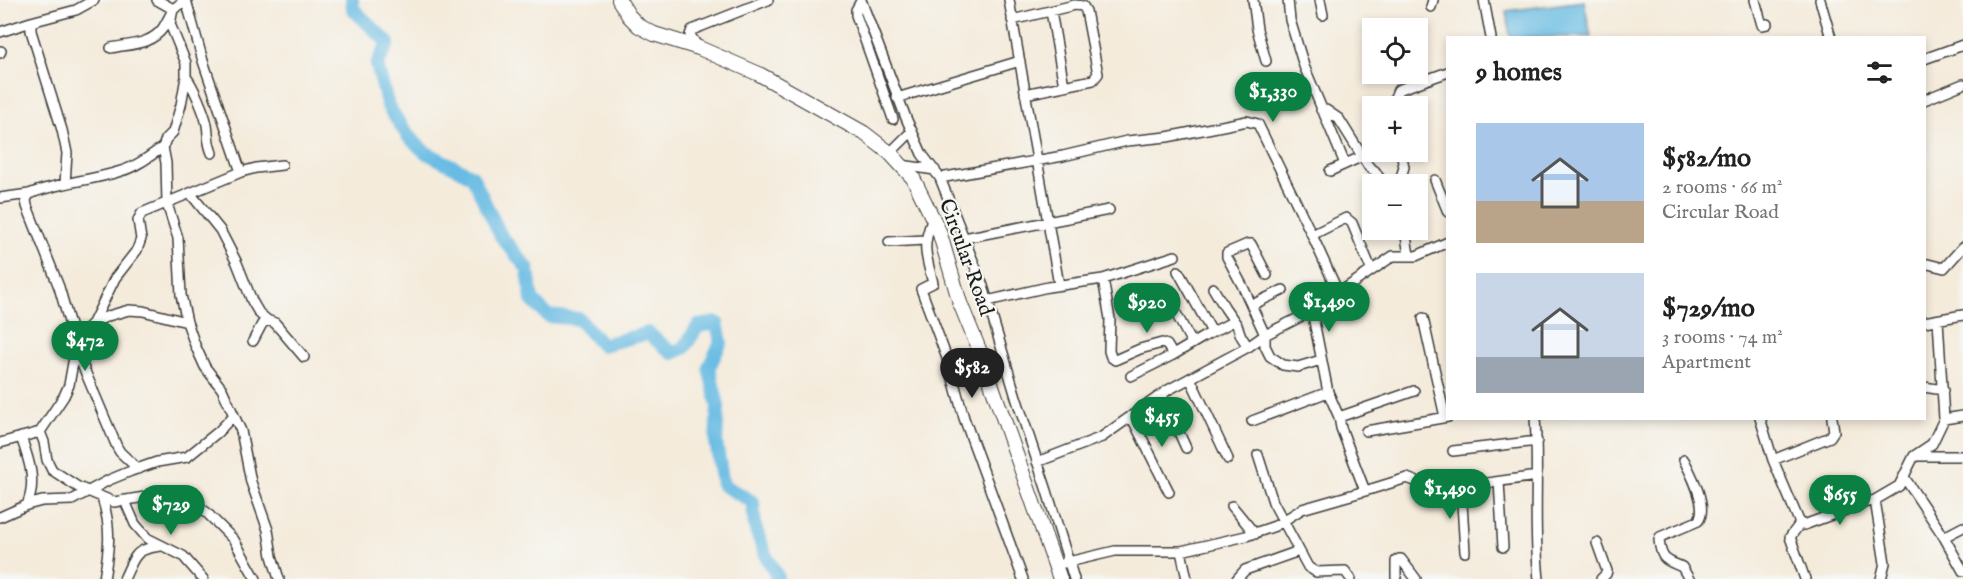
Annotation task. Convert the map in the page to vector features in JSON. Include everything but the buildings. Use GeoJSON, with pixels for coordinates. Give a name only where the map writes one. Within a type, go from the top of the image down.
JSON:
{"type":"FeatureCollection","features":[{"type":"Feature","properties":{"kind":"main road","name":"Circular Road"},"geometry":{"type":"LineString","coordinates":[[619,0],[629,16],[639,26],[654,34],[699,48],[759,74],[864,133],[890,153],[913,178],[939,231],[960,303],[1062,563],[1060,579]]}},
{"type":"Feature","properties":{"kind":"street"},"geometry":{"type":"LineString","coordinates":[[0,32],[76,10],[94,0]]}},
{"type":"Feature","properties":{"kind":"street"},"geometry":{"type":"LineString","coordinates":[[157,0],[173,9]]}},
{"type":"Feature","properties":{"kind":"street"},"geometry":{"type":"LineString","coordinates":[[111,48],[143,42],[154,37],[162,30],[173,9],[186,0],[203,61],[241,172]]}},
{"type":"Feature","properties":{"kind":"street"},"geometry":{"type":"LineString","coordinates":[[699,48],[690,34],[692,30],[768,0]]}},
{"type":"Feature","properties":{"kind":"street"},"geometry":{"type":"LineString","coordinates":[[861,0],[897,98],[922,154],[938,174],[983,286],[1047,490],[1062,563],[1074,579]]}},
{"type":"Feature","properties":{"kind":"street"},"geometry":{"type":"LineString","coordinates":[[861,0],[856,15],[893,119]]}},
{"type":"Feature","properties":{"kind":"street"},"geometry":{"type":"LineString","coordinates":[[1009,0],[1059,285]]}},
{"type":"Feature","properties":{"kind":"street"},"geometry":{"type":"LineString","coordinates":[[1252,0],[1266,61]]}},
{"type":"Feature","properties":{"kind":"street"},"geometry":{"type":"LineString","coordinates":[[1288,0],[1290,20],[1299,51],[1321,110],[1345,164]]}},
{"type":"Feature","properties":{"kind":"street"},"geometry":{"type":"LineString","coordinates":[[1320,0],[1323,15]]}},
{"type":"Feature","properties":{"kind":"street"},"geometry":{"type":"LineString","coordinates":[[1484,0],[1491,36]]}},
{"type":"Feature","properties":{"kind":"street"},"geometry":{"type":"LineString","coordinates":[[1755,0],[1762,25],[1767,24]]}},
{"type":"Feature","properties":{"kind":"street"},"geometry":{"type":"LineString","coordinates":[[1820,0],[1830,36]]}},
{"type":"Feature","properties":{"kind":"street"},"geometry":{"type":"LineString","coordinates":[[1012,20],[1075,5],[1083,6],[1086,11],[1098,74],[1093,80],[1025,93]]}},
{"type":"Feature","properties":{"kind":"street"},"geometry":{"type":"LineString","coordinates":[[0,198],[29,194],[48,186],[124,171],[162,147],[173,132],[186,77],[186,63],[170,24],[173,9]]}},
{"type":"Feature","properties":{"kind":"street"},"geometry":{"type":"LineString","coordinates":[[1051,11],[1065,86]]}},
{"type":"Feature","properties":{"kind":"street"},"geometry":{"type":"LineString","coordinates":[[31,22],[31,31],[67,153],[64,184]]}},
{"type":"Feature","properties":{"kind":"street"},"geometry":{"type":"LineString","coordinates":[[1926,58],[1963,45]]}},
{"type":"Feature","properties":{"kind":"street"},"geometry":{"type":"LineString","coordinates":[[897,98],[1020,61]]}},
{"type":"Feature","properties":{"kind":"street"},"geometry":{"type":"LineString","coordinates":[[1395,96],[1398,90],[1446,73]]}},
{"type":"Feature","properties":{"kind":"street"},"geometry":{"type":"LineString","coordinates":[[186,77],[205,119],[207,142],[212,153]]}},
{"type":"Feature","properties":{"kind":"street"},"geometry":{"type":"LineString","coordinates":[[1926,99],[1963,84]]}},
{"type":"Feature","properties":{"kind":"street"},"geometry":{"type":"LineString","coordinates":[[1321,110],[1326,110],[1339,119],[1362,154]]}},
{"type":"Feature","properties":{"kind":"street"},"geometry":{"type":"LineString","coordinates":[[901,165],[938,174],[1036,160],[1127,141],[1167,137],[1247,121],[1258,124],[1338,292]]}},
{"type":"Feature","properties":{"kind":"street"},"geometry":{"type":"LineString","coordinates":[[890,153],[912,131]]}},
{"type":"Feature","properties":{"kind":"street"},"geometry":{"type":"LineString","coordinates":[[162,147],[166,163],[167,202],[178,238],[179,277],[187,322],[205,367],[222,389],[241,431],[251,482],[268,530],[279,579]]}},
{"type":"Feature","properties":{"kind":"street"},"geometry":{"type":"LineString","coordinates":[[1330,171],[1362,156]]}},
{"type":"Feature","properties":{"kind":"street"},"geometry":{"type":"LineString","coordinates":[[1367,162],[1377,174]]}},
{"type":"Feature","properties":{"kind":"street"},"geometry":{"type":"LineString","coordinates":[[0,443],[40,432],[64,396],[69,385],[76,348],[83,333],[93,323],[115,278],[137,250],[141,239],[139,216],[241,172],[282,165]]}},
{"type":"Feature","properties":{"kind":"street"},"geometry":{"type":"LineString","coordinates":[[1436,180],[1446,207]]}},
{"type":"Feature","properties":{"kind":"street"},"geometry":{"type":"LineString","coordinates":[[190,193],[220,230],[259,313],[275,323],[304,357]]}},
{"type":"Feature","properties":{"kind":"street"},"geometry":{"type":"LineString","coordinates":[[29,194],[26,200],[27,206],[59,288],[76,348],[117,447],[138,470]]}},
{"type":"Feature","properties":{"kind":"street"},"geometry":{"type":"LineString","coordinates":[[964,238],[1109,210]]}},
{"type":"Feature","properties":{"kind":"street"},"geometry":{"type":"LineString","coordinates":[[933,218],[925,240],[933,283],[921,289],[948,361],[964,418],[1023,579]]}},
{"type":"Feature","properties":{"kind":"street"},"geometry":{"type":"LineString","coordinates":[[1312,235],[1346,218],[1352,223],[1371,269]]}},
{"type":"Feature","properties":{"kind":"street"},"geometry":{"type":"LineString","coordinates":[[889,242],[925,240]]}},
{"type":"Feature","properties":{"kind":"street"},"geometry":{"type":"LineString","coordinates":[[1407,240],[1409,255]]}},
{"type":"Feature","properties":{"kind":"street"},"geometry":{"type":"LineString","coordinates":[[1037,462],[1102,437],[1162,395],[1312,310],[1394,256],[1416,256],[1446,243]]}},
{"type":"Feature","properties":{"kind":"street"},"geometry":{"type":"LineString","coordinates":[[1267,275],[1251,244],[1227,253],[1265,335],[1265,346],[1270,356],[1282,365],[1298,367],[1321,360]]}},
{"type":"Feature","properties":{"kind":"street"},"geometry":{"type":"LineString","coordinates":[[1926,264],[1944,268],[1963,247]]}},
{"type":"Feature","properties":{"kind":"street"},"geometry":{"type":"LineString","coordinates":[[987,301],[1059,285],[1103,279],[1175,256]]}},
{"type":"Feature","properties":{"kind":"street"},"geometry":{"type":"LineString","coordinates":[[1178,272],[1212,332]]}},
{"type":"Feature","properties":{"kind":"street"},"geometry":{"type":"LineString","coordinates":[[1103,279],[1110,319],[1109,351],[1111,357],[1115,360],[1140,349],[1162,343],[1167,345],[1173,355]]}},
{"type":"Feature","properties":{"kind":"street"},"geometry":{"type":"LineString","coordinates":[[1213,288],[1248,347]]}},
{"type":"Feature","properties":{"kind":"street"},"geometry":{"type":"LineString","coordinates":[[1251,305],[1283,290]]}},
{"type":"Feature","properties":{"kind":"street"},"geometry":{"type":"LineString","coordinates":[[1164,291],[1192,343]]}},
{"type":"Feature","properties":{"kind":"street"},"geometry":{"type":"LineString","coordinates":[[93,323],[129,310],[143,311],[187,322]]}},
{"type":"Feature","properties":{"kind":"street"},"geometry":{"type":"LineString","coordinates":[[1312,310],[1328,392],[1365,491]]}},
{"type":"Feature","properties":{"kind":"street"},"geometry":{"type":"LineString","coordinates":[[1926,322],[1963,315]]}},
{"type":"Feature","properties":{"kind":"street"},"geometry":{"type":"LineString","coordinates":[[1366,430],[1446,417],[1423,318]]}},
{"type":"Feature","properties":{"kind":"street"},"geometry":{"type":"LineString","coordinates":[[253,341],[262,324],[267,320]]}},
{"type":"Feature","properties":{"kind":"street"},"geometry":{"type":"LineString","coordinates":[[1799,525],[1875,500],[1897,489],[1914,456],[1932,444],[1944,420],[1938,320]]}},
{"type":"Feature","properties":{"kind":"street"},"geometry":{"type":"LineString","coordinates":[[1131,376],[1234,321]]}},
{"type":"Feature","properties":{"kind":"street"},"geometry":{"type":"LineString","coordinates":[[1190,378],[1228,459]]}},
{"type":"Feature","properties":{"kind":"street"},"geometry":{"type":"LineString","coordinates":[[1926,387],[1943,390]]}},
{"type":"Feature","properties":{"kind":"street"},"geometry":{"type":"LineString","coordinates":[[1339,417],[1414,391]]}},
{"type":"Feature","properties":{"kind":"street"},"geometry":{"type":"LineString","coordinates":[[1252,421],[1328,392]]}},
{"type":"Feature","properties":{"kind":"street"},"geometry":{"type":"LineString","coordinates":[[1162,395],[1186,448]]}},
{"type":"Feature","properties":{"kind":"street"},"geometry":{"type":"LineString","coordinates":[[0,517],[42,501],[72,500],[110,480],[157,462],[187,457],[234,415]]}},
{"type":"Feature","properties":{"kind":"street"},"geometry":{"type":"LineString","coordinates":[[1131,416],[1169,492]]}},
{"type":"Feature","properties":{"kind":"street"},"geometry":{"type":"LineString","coordinates":[[1944,420],[1963,416]]}},
{"type":"Feature","properties":{"kind":"street"},"geometry":{"type":"LineString","coordinates":[[1535,420],[1539,579]]}},
{"type":"Feature","properties":{"kind":"street"},"geometry":{"type":"LineString","coordinates":[[1761,420],[1773,460],[1799,521],[1799,525],[1790,537],[1805,579]]}},
{"type":"Feature","properties":{"kind":"street"},"geometry":{"type":"LineString","coordinates":[[1773,460],[1830,437],[1834,431],[1832,420]]}},
{"type":"Feature","properties":{"kind":"street"},"geometry":{"type":"LineString","coordinates":[[40,432],[52,470],[78,487],[114,502],[145,498],[180,499],[205,511],[234,540],[256,579]]}},
{"type":"Feature","properties":{"kind":"street"},"geometry":{"type":"LineString","coordinates":[[21,437],[31,469],[32,493],[27,505]]}},
{"type":"Feature","properties":{"kind":"street"},"geometry":{"type":"LineString","coordinates":[[1453,451],[1537,441]]}},
{"type":"Feature","properties":{"kind":"street"},"geometry":{"type":"LineString","coordinates":[[1258,455],[1273,502],[1312,575],[1345,571],[1351,579]]}},
{"type":"Feature","properties":{"kind":"street"},"geometry":{"type":"LineString","coordinates":[[1914,456],[1963,456]]}},
{"type":"Feature","properties":{"kind":"street"},"geometry":{"type":"LineString","coordinates":[[1684,460],[1702,505],[1702,514],[1698,521],[1660,537],[1659,540],[1666,560],[1682,567],[1689,579]]}},
{"type":"Feature","properties":{"kind":"street"},"geometry":{"type":"LineString","coordinates":[[1062,563],[1115,550],[1180,551],[1255,534],[1302,509],[1407,478],[1437,490],[1537,476]]}},
{"type":"Feature","properties":{"kind":"street"},"geometry":{"type":"LineString","coordinates":[[1904,477],[1962,568]]}},
{"type":"Feature","properties":{"kind":"street"},"geometry":{"type":"LineString","coordinates":[[1499,482],[1503,547]]}},
{"type":"Feature","properties":{"kind":"street"},"geometry":{"type":"LineString","coordinates":[[1461,488],[1466,552]]}},
{"type":"Feature","properties":{"kind":"street"},"geometry":{"type":"LineString","coordinates":[[102,498],[108,516],[109,550],[104,579]]}},
{"type":"Feature","properties":{"kind":"street"},"geometry":{"type":"LineString","coordinates":[[1875,500],[1885,563],[1881,579]]}},
{"type":"Feature","properties":{"kind":"street"},"geometry":{"type":"LineString","coordinates":[[125,501],[135,524],[147,538],[183,556],[203,579]]}},
{"type":"Feature","properties":{"kind":"street"},"geometry":{"type":"LineString","coordinates":[[1232,506],[1255,534]]}},
{"type":"Feature","properties":{"kind":"street"},"geometry":{"type":"LineString","coordinates":[[1944,537],[1963,527]]}},
{"type":"Feature","properties":{"kind":"street"},"geometry":{"type":"LineString","coordinates":[[1597,543],[1607,571],[1602,579]]}},
{"type":"Feature","properties":{"kind":"street"},"geometry":{"type":"LineString","coordinates":[[124,579],[133,558],[144,548],[161,546]]}},
{"type":"Feature","properties":{"kind":"street"},"geometry":{"type":"LineString","coordinates":[[1180,551],[1187,579]]}},
{"type":"Feature","properties":{"kind":"street"},"geometry":{"type":"LineString","coordinates":[[1237,579],[1245,570],[1299,551]]}},
{"type":"Feature","properties":{"kind":"street"},"geometry":{"type":"LineString","coordinates":[[1396,579],[1396,561],[1399,559],[1416,579]]}},
{"type":"Feature","properties":{"kind":"water"},"geometry":{"type":"Polygon","coordinates":[[[1584,1],[1591,36],[1510,36],[1506,11],[1584,1]]]}},
{"type":"Feature","properties":{"kind":"waterway"},"geometry":{"type":"LineString","coordinates":[[352,0],[353,9],[388,43],[377,65],[388,106],[408,136],[425,152],[472,176],[501,236],[528,269],[532,300],[548,316],[579,319],[602,345],[648,333],[672,353],[684,348],[698,326],[717,323],[721,342],[709,367],[718,406],[716,442],[723,485],[753,502],[755,527],[765,554],[777,576],[776,579]]}}]}
